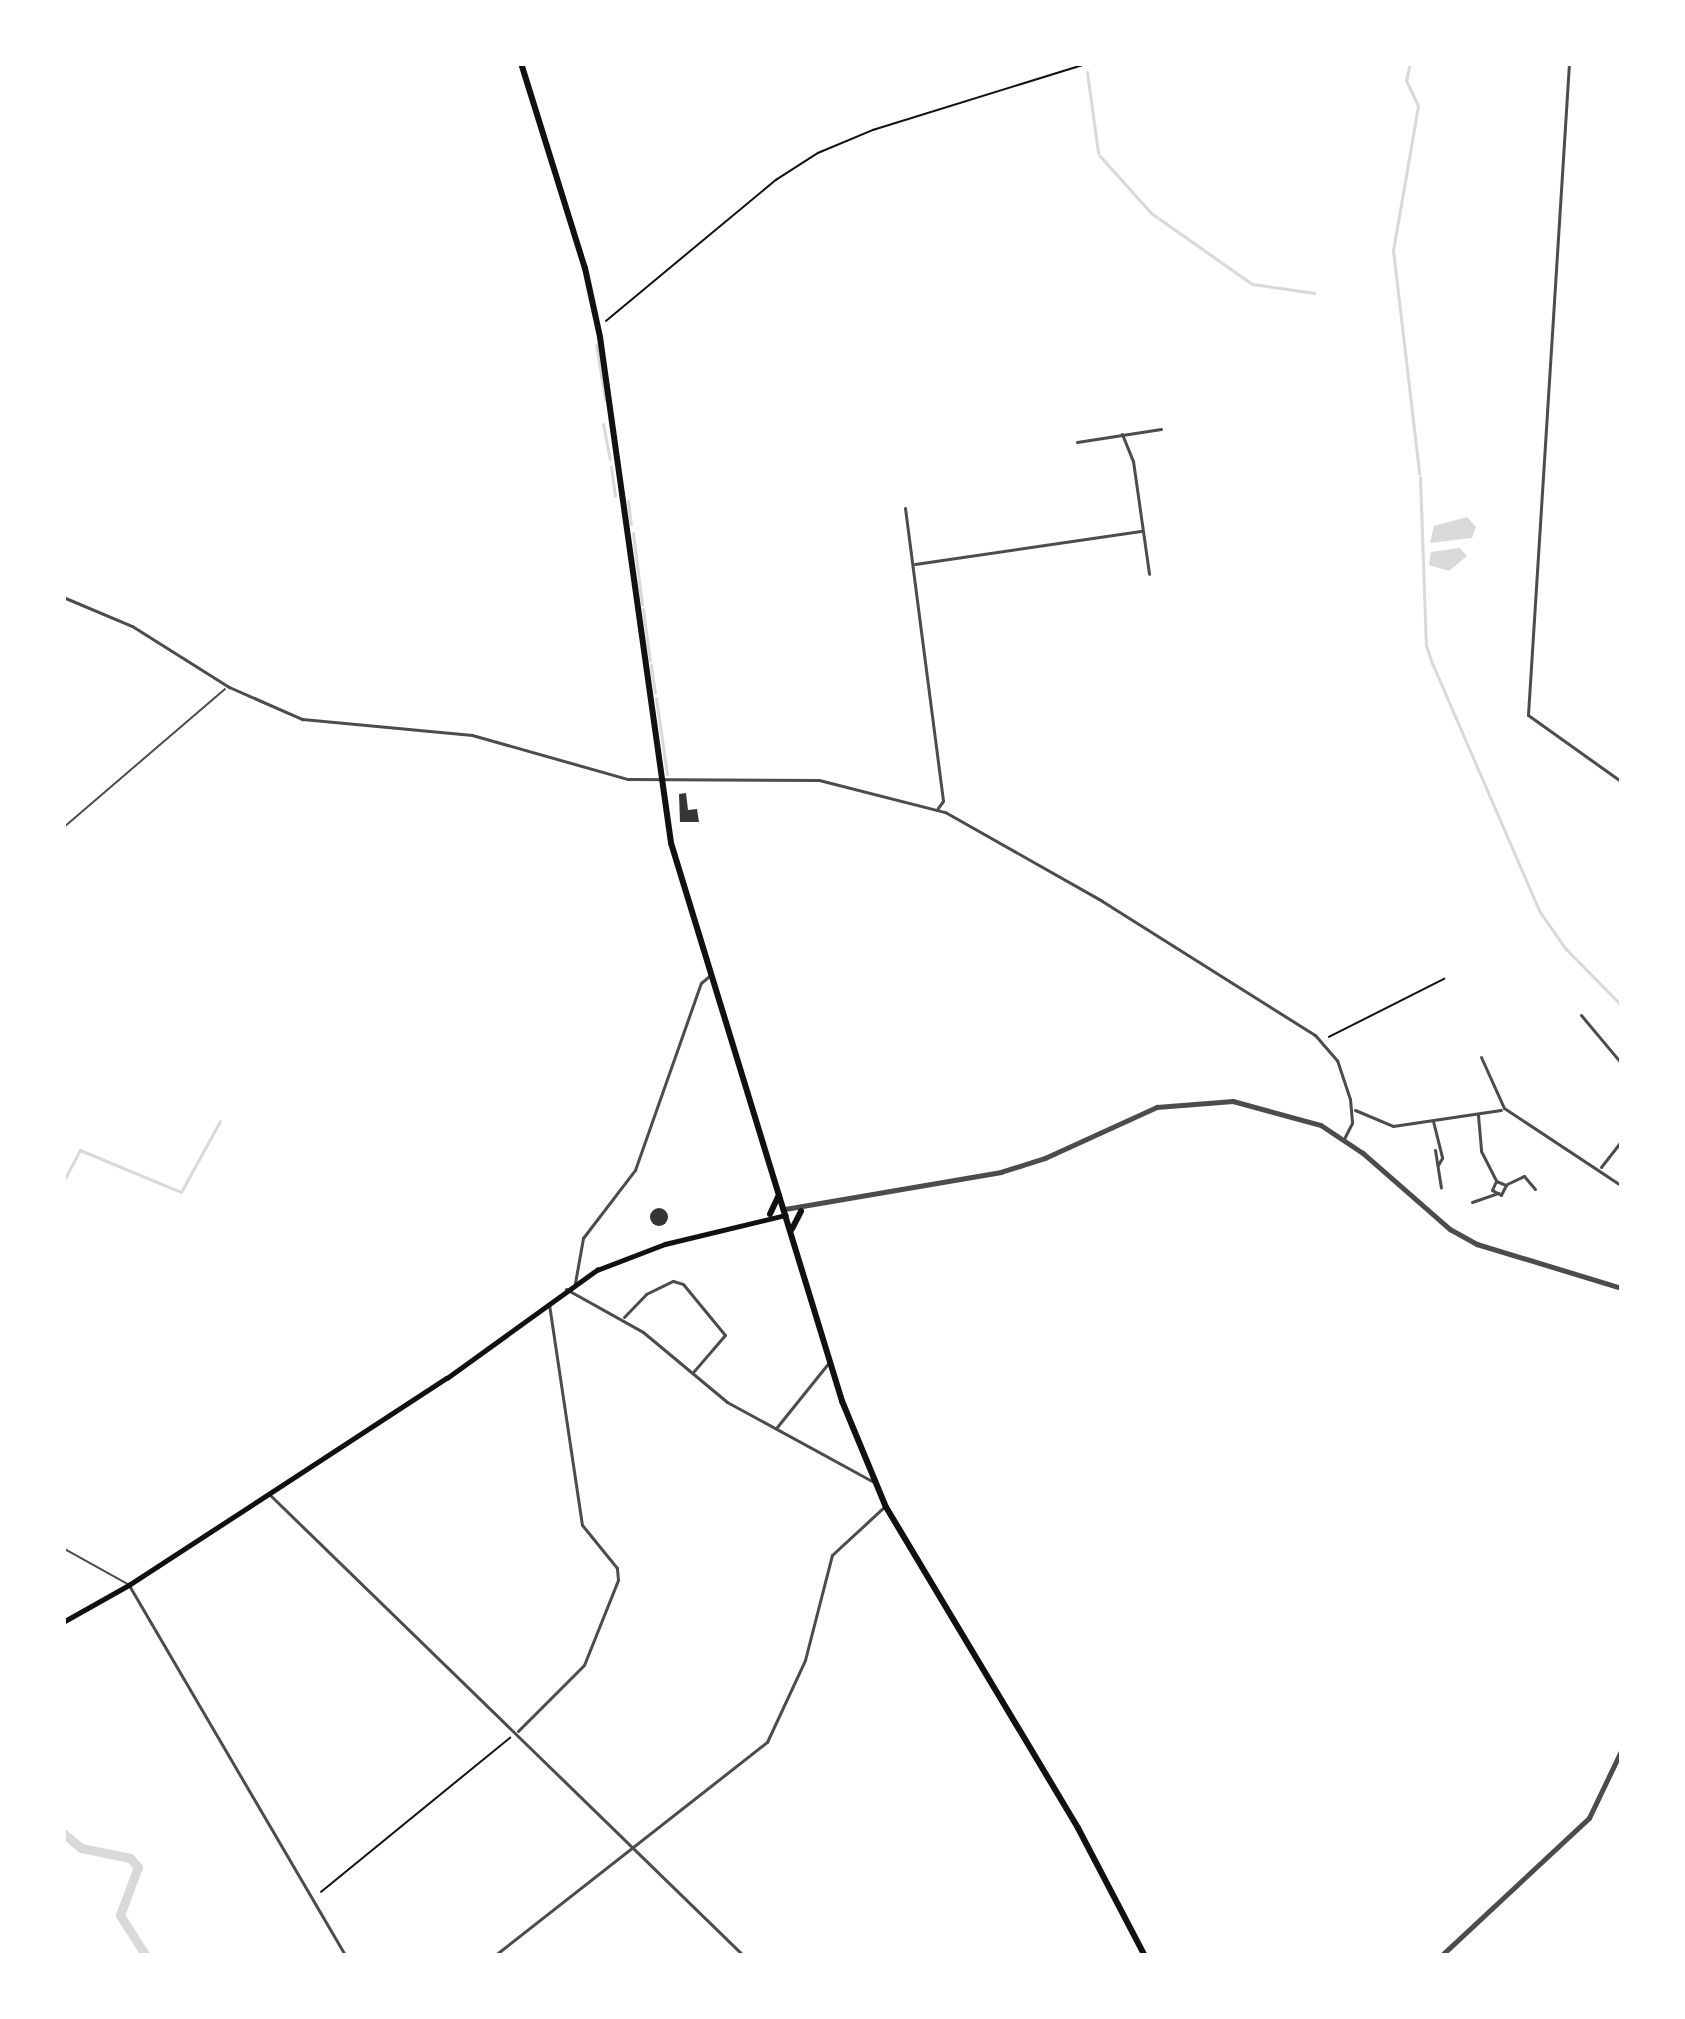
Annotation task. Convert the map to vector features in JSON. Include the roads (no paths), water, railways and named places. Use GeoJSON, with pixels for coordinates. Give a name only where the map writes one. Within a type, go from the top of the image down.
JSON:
{"type":"FeatureCollection","features":[{"type":"Feature","properties":{"kind":"main road"},"geometry":{"type":"LineString","coordinates":[[521,63],[597,325],[671,843],[830,1361],[886,1507],[1078,1828],[1145,1956]]}},
{"type":"Feature","properties":{"kind":"main road"},"geometry":{"type":"LineString","coordinates":[[768,1215],[779,1195]]}},
{"type":"Feature","properties":{"kind":"main road"},"geometry":{"type":"LineString","coordinates":[[791,1232],[803,1209]]}},
{"type":"Feature","properties":{"kind":"main road"},"geometry":{"type":"LineString","coordinates":[[63,1622],[129,1585],[447,1378],[575,1283],[648,1250],[785,1212]]}},
{"type":"Feature","properties":{"kind":"street"},"geometry":{"type":"LineString","coordinates":[[1569,63],[1528,715],[1622,782]]}},
{"type":"Feature","properties":{"kind":"street"},"geometry":{"type":"LineString","coordinates":[[1077,442],[1161,429]]}},
{"type":"Feature","properties":{"kind":"street"},"geometry":{"type":"LineString","coordinates":[[1122,434],[1132,452],[1149,574]]}},
{"type":"Feature","properties":{"kind":"street"},"geometry":{"type":"LineString","coordinates":[[904,508],[943,801],[937,810]]}},
{"type":"Feature","properties":{"kind":"street"},"geometry":{"type":"LineString","coordinates":[[913,565],[1141,531]]}},
{"type":"Feature","properties":{"kind":"street"},"geometry":{"type":"LineString","coordinates":[[63,597],[133,626],[265,706],[321,724],[472,735],[603,775],[662,779],[787,776],[937,810],[1102,901],[1323,1042],[1337,1060],[1353,1110],[1344,1139]]}},
{"type":"Feature","properties":{"kind":"street"},"geometry":{"type":"LineString","coordinates":[[575,1283],[584,1238],[634,1170],[701,983],[710,975]]}},
{"type":"Feature","properties":{"kind":"street"},"geometry":{"type":"LineString","coordinates":[[1581,1015],[1622,1064]]}},
{"type":"Feature","properties":{"kind":"street"},"geometry":{"type":"LineString","coordinates":[[1480,1057],[1504,1108],[1622,1186]]}},
{"type":"Feature","properties":{"kind":"street"},"geometry":{"type":"LineString","coordinates":[[785,1212],[1001,1172],[1045,1158],[1157,1107],[1195,1101],[1269,1106],[1344,1139],[1450,1229],[1496,1250],[1622,1288]]}},
{"type":"Feature","properties":{"kind":"street"},"geometry":{"type":"LineString","coordinates":[[1353,1110],[1393,1126],[1504,1108]]}},
{"type":"Feature","properties":{"kind":"street"},"geometry":{"type":"LineString","coordinates":[[1478,1115],[1481,1151],[1496,1180],[1506,1185]]}},
{"type":"Feature","properties":{"kind":"street"},"geometry":{"type":"LineString","coordinates":[[1433,1119],[1436,1149],[1432,1153],[1442,1188]]}},
{"type":"Feature","properties":{"kind":"street"},"geometry":{"type":"LineString","coordinates":[[1598,1170],[1622,1140]]}},
{"type":"Feature","properties":{"kind":"street"},"geometry":{"type":"LineString","coordinates":[[1472,1202],[1524,1176],[1535,1189]]}},
{"type":"Feature","properties":{"kind":"street"},"geometry":{"type":"LineString","coordinates":[[1496,1180],[1492,1190],[1498,1193]]}},
{"type":"Feature","properties":{"kind":"street"},"geometry":{"type":"LineString","coordinates":[[622,1319],[646,1294],[673,1280],[683,1284],[725,1335],[693,1373]]}},
{"type":"Feature","properties":{"kind":"street"},"geometry":{"type":"LineString","coordinates":[[566,1289],[622,1319],[727,1402],[862,1479],[873,1480]]}},
{"type":"Feature","properties":{"kind":"street"},"geometry":{"type":"LineString","coordinates":[[516,1733],[584,1665],[618,1580],[616,1568],[582,1525],[548,1303]]}},
{"type":"Feature","properties":{"kind":"street"},"geometry":{"type":"LineString","coordinates":[[776,1428],[830,1361]]}},
{"type":"Feature","properties":{"kind":"street"},"geometry":{"type":"LineString","coordinates":[[269,1493],[628,1849],[744,1956]]}},
{"type":"Feature","properties":{"kind":"street"},"geometry":{"type":"LineString","coordinates":[[494,1956],[767,1742],[805,1660],[832,1555],[886,1507]]}},
{"type":"Feature","properties":{"kind":"street"},"geometry":{"type":"LineString","coordinates":[[129,1585],[346,1956]]}},
{"type":"Feature","properties":{"kind":"street"},"geometry":{"type":"LineString","coordinates":[[1441,1956],[1589,1818],[1622,1749]]}},
{"type":"Feature","properties":{"kind":"lane"},"geometry":{"type":"LineString","coordinates":[[63,828],[229,687]]}},
{"type":"Feature","properties":{"kind":"lane"},"geometry":{"type":"LineString","coordinates":[[63,1548],[129,1585]]}},
{"type":"Feature","properties":{"kind":"waterway"},"geometry":{"type":"LineString","coordinates":[[1410,63],[1406,80],[1418,106],[1393,250],[1419,473]]}},
{"type":"Feature","properties":{"kind":"waterway"},"geometry":{"type":"LineString","coordinates":[[1087,72],[1098,152]]}},
{"type":"Feature","properties":{"kind":"waterway"},"geometry":{"type":"LineString","coordinates":[[1099,155],[1151,213],[1252,284],[1314,293]]}},
{"type":"Feature","properties":{"kind":"waterway"},"geometry":{"type":"LineString","coordinates":[[596,345],[605,399]]}},
{"type":"Feature","properties":{"kind":"waterway"},"geometry":{"type":"LineString","coordinates":[[603,424],[610,459]]}},
{"type":"Feature","properties":{"kind":"waterway"},"geometry":{"type":"LineString","coordinates":[[611,467],[615,496]]}},
{"type":"Feature","properties":{"kind":"waterway"},"geometry":{"type":"LineString","coordinates":[[1420,477],[1426,645],[1432,663],[1540,912],[1565,948],[1622,1006]]}},
{"type":"Feature","properties":{"kind":"waterway"},"geometry":{"type":"LineString","coordinates":[[628,501],[631,524]]}},
{"type":"Feature","properties":{"kind":"waterway"},"geometry":{"type":"LineString","coordinates":[[633,533],[642,604]]}},
{"type":"Feature","properties":{"kind":"waterway"},"geometry":{"type":"LineString","coordinates":[[643,609],[650,661]]}},
{"type":"Feature","properties":{"kind":"waterway"},"geometry":{"type":"LineString","coordinates":[[651,665],[655,693]]}},
{"type":"Feature","properties":{"kind":"waterway"},"geometry":{"type":"LineString","coordinates":[[656,698],[667,774]]}},
{"type":"Feature","properties":{"kind":"waterway"},"geometry":{"type":"LineString","coordinates":[[63,1182],[80,1150],[181,1192],[220,1121]]}},
{"type":"Feature","properties":{"kind":"waterway"},"geometry":{"type":"LineString","coordinates":[[63,1833],[81,1848],[130,1858],[138,1867],[120,1915],[146,1956]]}}]}
